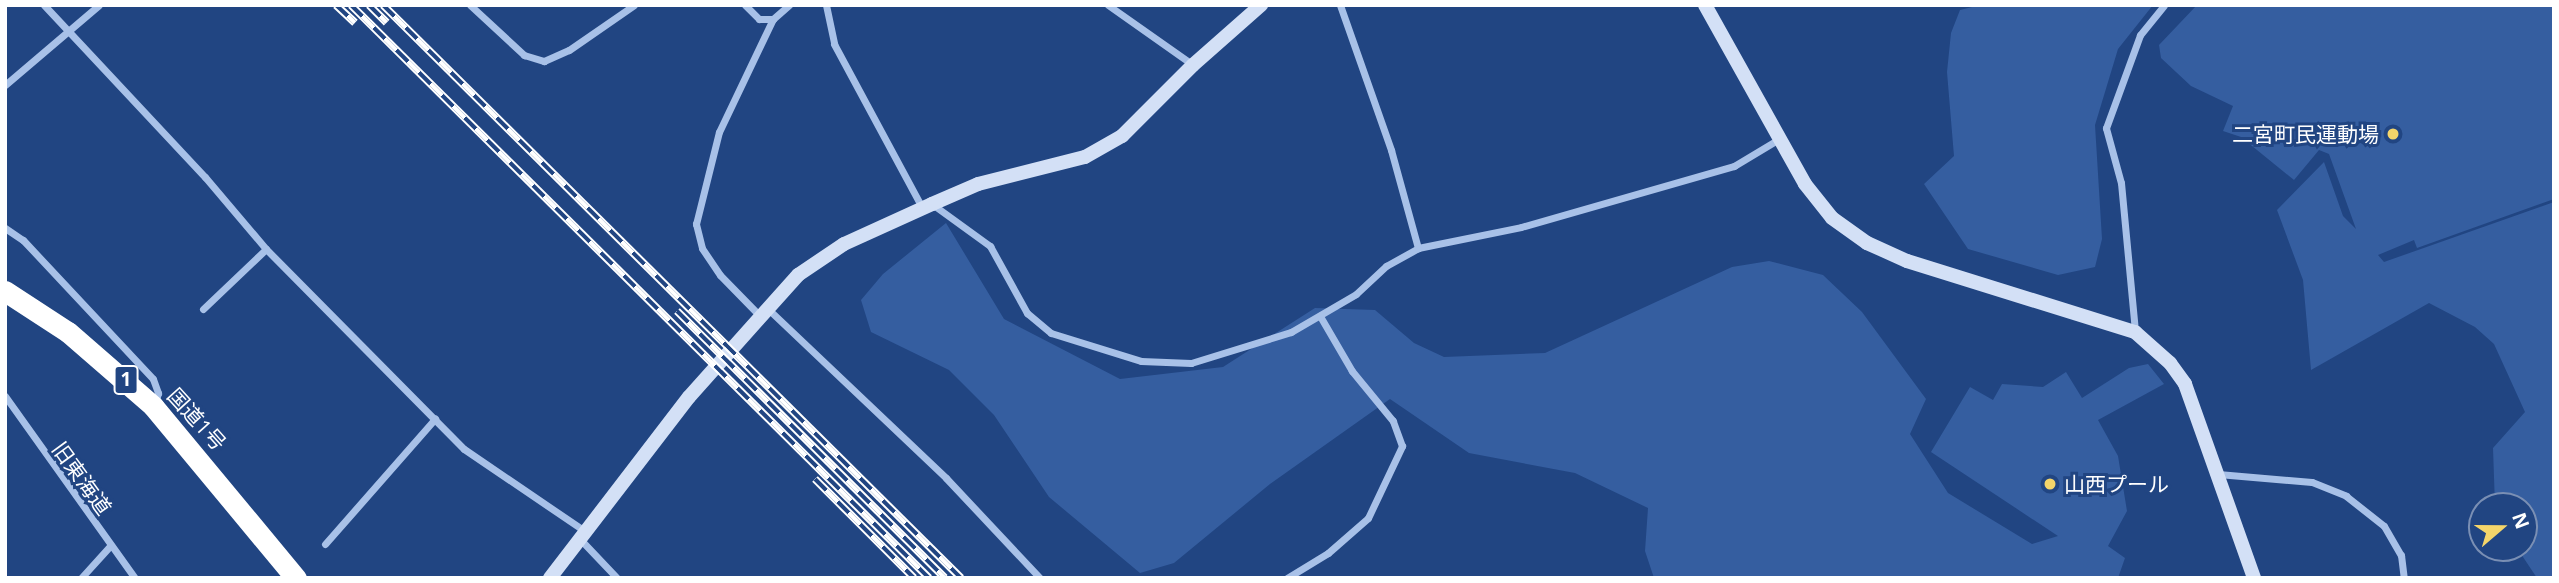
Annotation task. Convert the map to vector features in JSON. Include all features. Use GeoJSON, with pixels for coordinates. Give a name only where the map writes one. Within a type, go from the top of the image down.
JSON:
{"type":"FeatureCollection","features":[{"type":"Feature","properties":{"kind":"highway","name":"国道1号"},"geometry":{"type":"LineString","coordinates":[[5,291],[78,340],[153,406],[296,578]]}},
{"type":"Feature","properties":{"kind":"street"},"geometry":{"type":"LineString","coordinates":[[44,5],[205,177],[266,249],[464,449],[580,534],[617,578]]}},
{"type":"Feature","properties":{"kind":"street"},"geometry":{"type":"LineString","coordinates":[[5,85],[99,5]]}},
{"type":"Feature","properties":{"kind":"street"},"geometry":{"type":"LineString","coordinates":[[470,5],[524,55],[544,61],[569,50],[634,5]]}},
{"type":"Feature","properties":{"kind":"street"},"geometry":{"type":"LineString","coordinates":[[745,5],[759,19],[773,19]]}},
{"type":"Feature","properties":{"kind":"street"},"geometry":{"type":"LineString","coordinates":[[789,5],[773,19],[719,132],[696,224],[702,248],[720,275],[760,316],[946,478],[1040,578]]}},
{"type":"Feature","properties":{"kind":"street"},"geometry":{"type":"LineString","coordinates":[[826,5],[834,44],[927,206],[990,246],[1027,313],[1051,333],[1141,361],[1191,363],[1291,332],[1356,294],[1386,265],[1418,248],[1521,227],[1734,166],[1779,139]]}},
{"type":"Feature","properties":{"kind":"street"},"geometry":{"type":"LineString","coordinates":[[1108,5],[1193,65]]}},
{"type":"Feature","properties":{"kind":"street"},"geometry":{"type":"LineString","coordinates":[[550,578],[580,534],[689,397],[798,275],[844,244],[978,184],[1084,157],[1122,136],[1193,65],[1261,5]]}},
{"type":"Feature","properties":{"kind":"street"},"geometry":{"type":"LineString","coordinates":[[1340,5],[1391,150],[1418,248]]}},
{"type":"Feature","properties":{"kind":"street"},"geometry":{"type":"LineString","coordinates":[[1705,5],[1779,139],[1832,218],[1867,243],[1908,261],[2135,332],[2170,363],[2185,384],[2254,578]]}},
{"type":"Feature","properties":{"kind":"street"},"geometry":{"type":"LineString","coordinates":[[2135,332],[2121,183],[2106,128],[2140,35],[2164,5]]}},
{"type":"Feature","properties":{"kind":"street"},"geometry":{"type":"LineString","coordinates":[[5,228],[23,240],[153,379],[158,393],[153,406]]}},
{"type":"Feature","properties":{"kind":"street"},"geometry":{"type":"LineString","coordinates":[[203,309],[266,249]]}},
{"type":"Feature","properties":{"kind":"street"},"geometry":{"type":"LineString","coordinates":[[1287,578],[1328,553],[1368,518],[1402,446],[1393,421],[1352,371],[1320,316]]}},
{"type":"Feature","properties":{"kind":"street","name":"旧東海道"},"geometry":{"type":"LineString","coordinates":[[6,398],[135,578]]}},
{"type":"Feature","properties":{"kind":"street"},"geometry":{"type":"LineString","coordinates":[[325,544],[435,419]]}},
{"type":"Feature","properties":{"kind":"street"},"geometry":{"type":"LineString","coordinates":[[2217,474],[2312,482],[2346,496],[2385,526],[2401,555],[2404,578]]}},
{"type":"Feature","properties":{"kind":"street"},"geometry":{"type":"LineString","coordinates":[[81,578],[110,546]]}},
{"type":"Feature","properties":{"kind":"shaded area"},"geometry":{"type":"Polygon","coordinates":[[[1980,5],[2153,5],[2118,49],[2095,125],[2102,239],[2095,267],[2058,275],[1968,249],[1924,184],[1954,156],[1947,72],[1951,33],[1960,10],[1980,5]]]}},
{"type":"Feature","properties":{"kind":"shaded area","name":"二宮町民運動場"},"geometry":{"type":"Polygon","coordinates":[[[2197,5],[2554,5],[2554,199],[2417,248],[2414,240],[2378,255],[2384,262],[2554,202],[2554,578],[2537,578],[2526,562],[2538,562],[2538,492],[2495,492],[2493,448],[2525,412],[2494,344],[2475,327],[2429,303],[2311,370],[2303,280],[2277,210],[2324,162],[2343,216],[2356,229],[2329,154],[2319,150],[2294,180],[2241,137],[2223,131],[2233,106],[2191,86],[2161,58],[2159,45],[2197,5]]]}},
{"type":"Feature","properties":{"kind":"shaded area"},"geometry":{"type":"Polygon","coordinates":[[[946,223],[1004,319],[1120,379],[1223,367],[1315,308],[1375,310],[1414,343],[1444,357],[1545,353],[1732,267],[1769,261],[1823,275],[1862,312],[1926,399],[1910,434],[1948,493],[2032,544],[2058,536],[1931,452],[1970,387],[1993,400],[2002,384],[2043,387],[2066,372],[2082,398],[2129,368],[2148,364],[2164,384],[2098,420],[2118,456],[2127,511],[2108,546],[2125,558],[2118,578],[1654,578],[1645,551],[1648,508],[1575,473],[1469,453],[1390,399],[1270,484],[1174,563],[1140,573],[1049,497],[994,415],[949,370],[871,332],[861,300],[883,274],[946,223]]]}},
{"type":"Feature","properties":{"kind":"railway"},"geometry":{"type":"LineString","coordinates":[[336,5],[355,23]]}},
{"type":"Feature","properties":{"kind":"railway"},"geometry":{"type":"LineString","coordinates":[[351,5],[929,578]]}},
{"type":"Feature","properties":{"kind":"railway"},"geometry":{"type":"LineString","coordinates":[[369,5],[387,23]]}},
{"type":"Feature","properties":{"kind":"railway"},"geometry":{"type":"LineString","coordinates":[[383,5],[961,578]]}},
{"type":"Feature","properties":{"kind":"railway"},"geometry":{"type":"LineString","coordinates":[[677,311],[945,578]]}},
{"type":"Feature","properties":{"kind":"railway"},"geometry":{"type":"LineString","coordinates":[[815,479],[914,578]]}},
{"type":"Feature","properties":{"kind":"place","name":"二宮町民運動場"},"geometry":{"type":"Point","coordinates":[2393,134]}},
{"type":"Feature","properties":{"kind":"place","name":"山西プール"},"geometry":{"type":"Point","coordinates":[2050,484]}}]}
